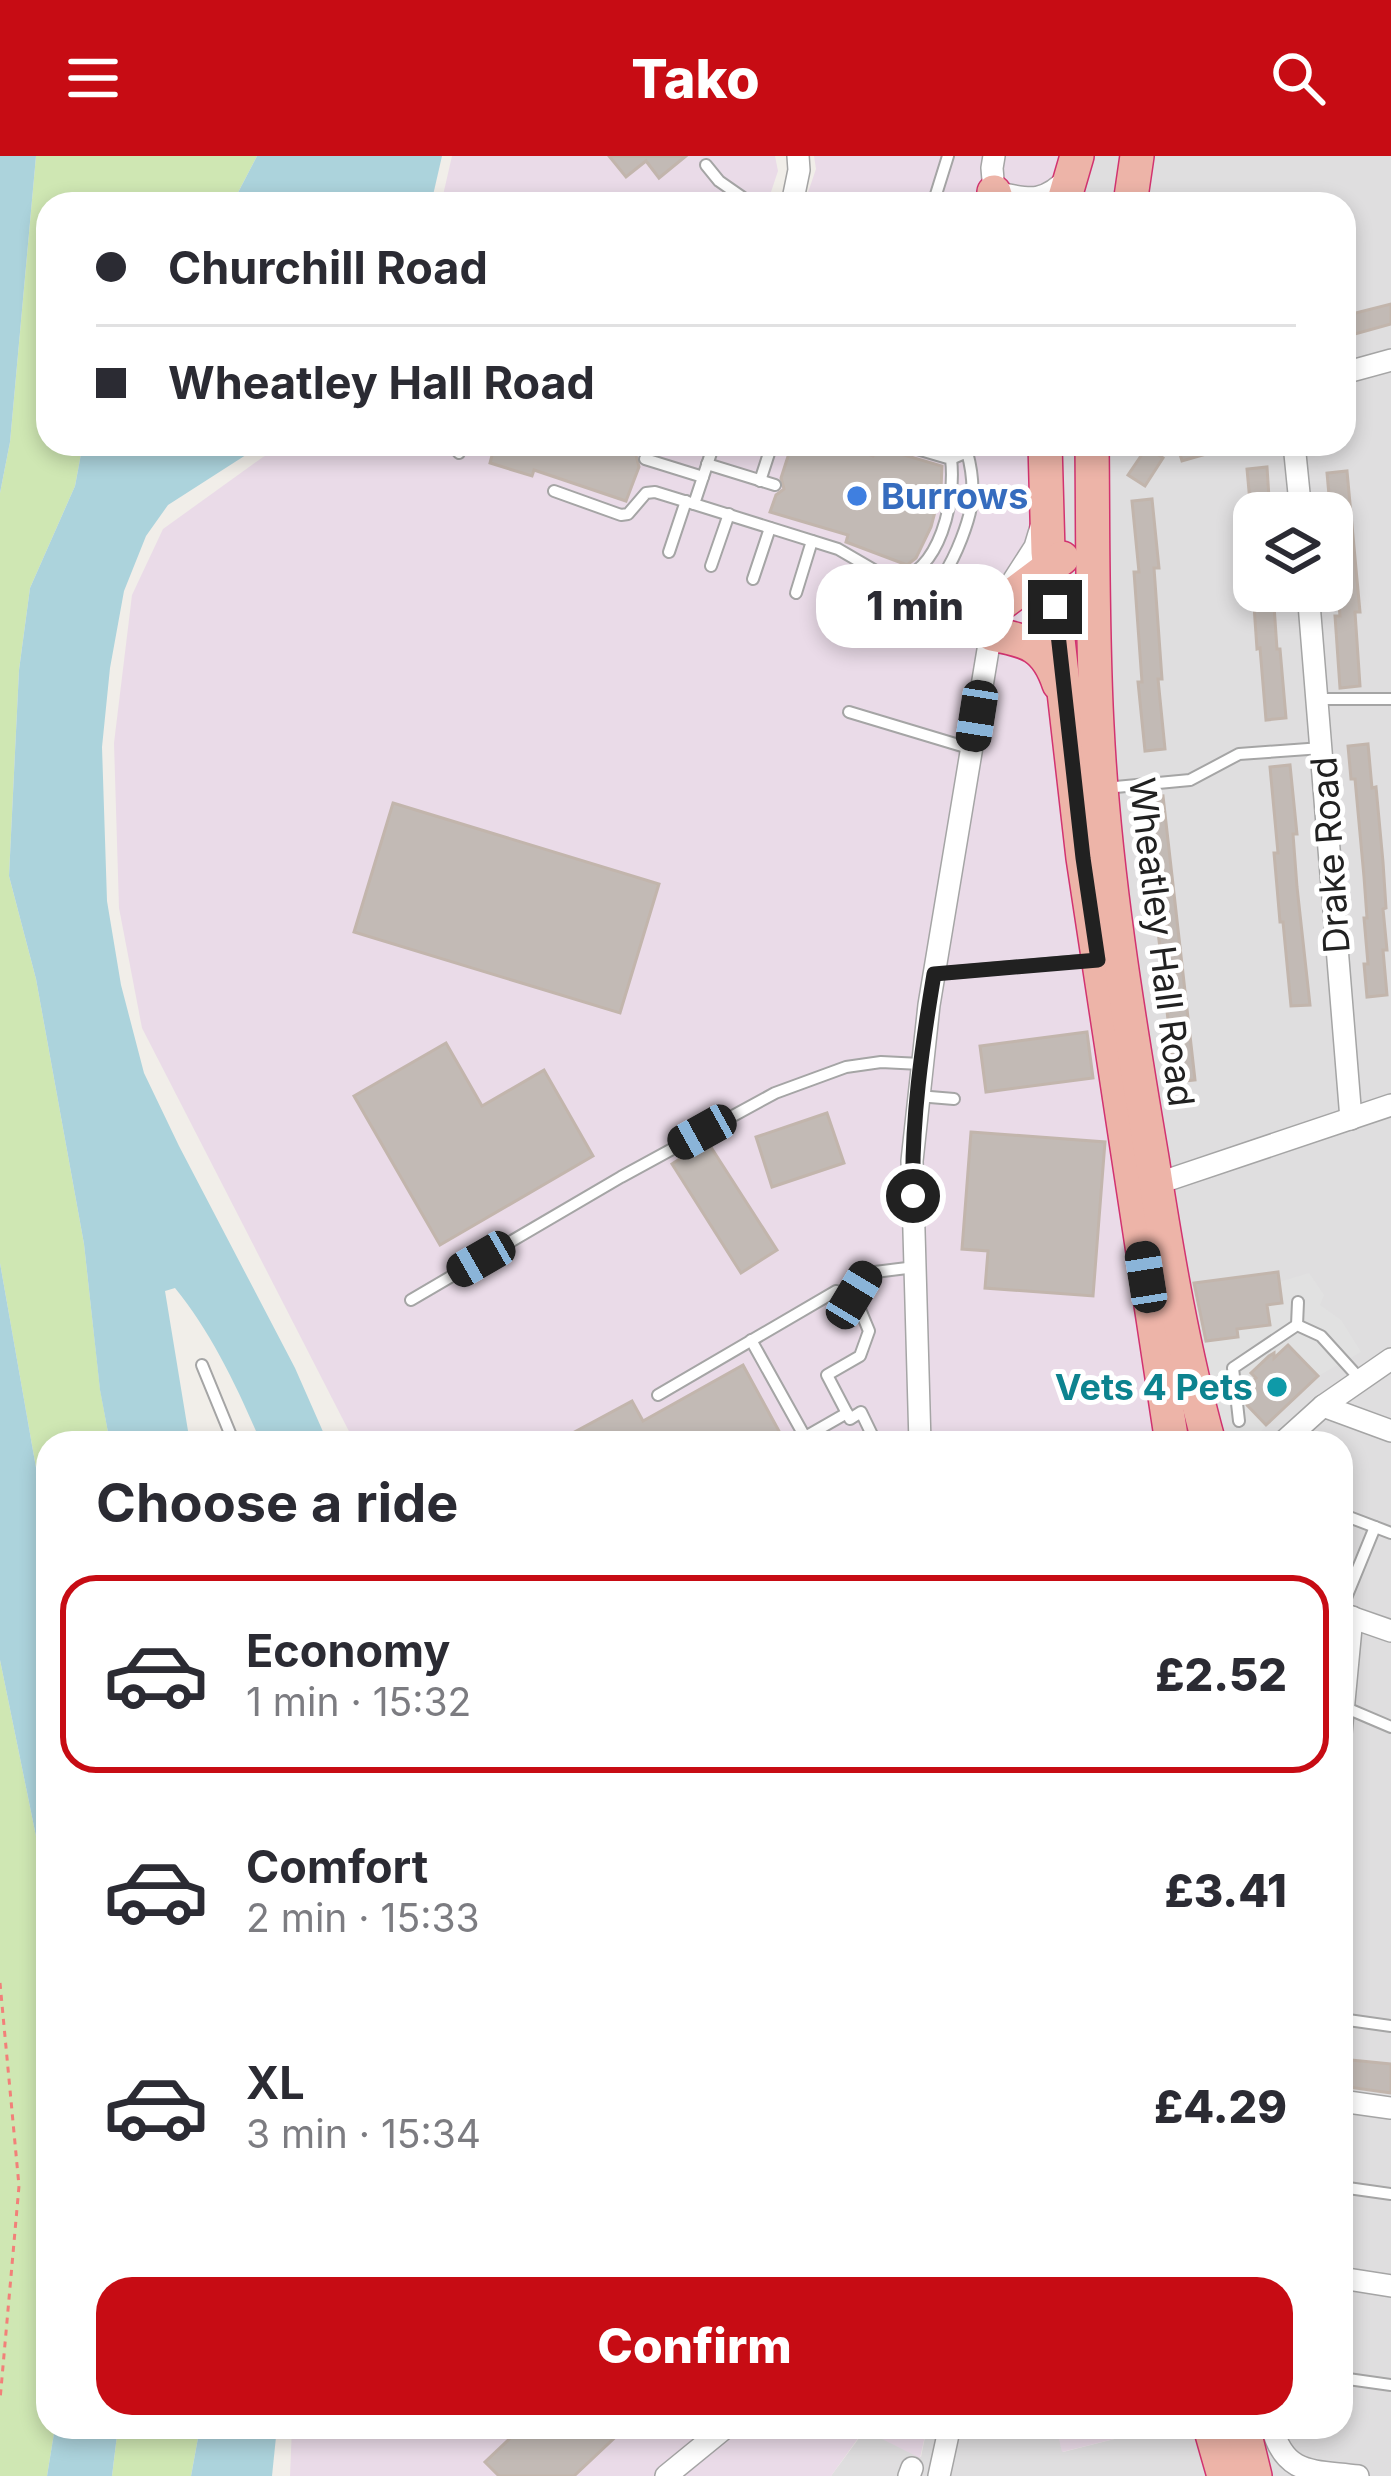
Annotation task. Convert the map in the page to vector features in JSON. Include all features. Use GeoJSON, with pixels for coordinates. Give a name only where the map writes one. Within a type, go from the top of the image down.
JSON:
{"type":"FeatureCollection","features":[{"type":"Feature","properties":{"kind":"highway"},"geometry":{"type":"LineString","coordinates":[[1124,192],[1136,160]]}},
{"type":"Feature","properties":{"kind":"highway"},"geometry":{"type":"LineString","coordinates":[[1132,192],[1136,160]]}},
{"type":"Feature","properties":{"kind":"highway","name":"Wheatley Hall Road"},"geometry":{"type":"LineString","coordinates":[[1045,456],[1051,569],[1098,960],[1170,1431]]}},
{"type":"Feature","properties":{"kind":"highway"},"geometry":{"type":"LineString","coordinates":[[1066,708],[1056,675],[1043,654],[997,619],[1066,554],[1082,523],[1091,456]]}},
{"type":"Feature","properties":{"kind":"highway","name":"Wheatley Hall Road"},"geometry":{"type":"LineString","coordinates":[[1092,456],[1093,628],[1102,789],[1156,1184],[1206,1431]]}},
{"type":"Feature","properties":{"kind":"highway"},"geometry":{"type":"LineString","coordinates":[[1213,2439],[1224,2476]]}},
{"type":"Feature","properties":{"kind":"highway"},"geometry":{"type":"LineString","coordinates":[[1246,2439],[1255,2476]]}},
{"type":"Feature","properties":{"kind":"street"},"geometry":{"type":"LineString","coordinates":[[794,192],[798,156]]}},
{"type":"Feature","properties":{"kind":"street"},"geometry":{"type":"LineString","coordinates":[[994,156],[992,168],[1002,192]]}},
{"type":"Feature","properties":{"kind":"street"},"geometry":{"type":"LineString","coordinates":[[1356,370],[1391,360]]}},
{"type":"Feature","properties":{"kind":"street"},"geometry":{"type":"LineString","coordinates":[[1295,456],[1299,492]]}},
{"type":"Feature","properties":{"kind":"street"},"geometry":{"type":"LineString","coordinates":[[920,1431],[912,1161],[921,1064],[997,619],[1007,590],[1035,547],[1046,497]]}},
{"type":"Feature","properties":{"kind":"street","name":"Drake Road"},"geometry":{"type":"LineString","coordinates":[[1310,612],[1351,1119]]}},
{"type":"Feature","properties":{"kind":"street"},"geometry":{"type":"LineString","coordinates":[[1156,1184],[1391,1105]]}},
{"type":"Feature","properties":{"kind":"street"},"geometry":{"type":"LineString","coordinates":[[1295,1431],[1391,1359]]}},
{"type":"Feature","properties":{"kind":"street"},"geometry":{"type":"LineString","coordinates":[[1323,1406],[1391,1431]]}},
{"type":"Feature","properties":{"kind":"street"},"geometry":{"type":"LineString","coordinates":[[1353,1617],[1391,1631]]}},
{"type":"Feature","properties":{"kind":"street"},"geometry":{"type":"LineString","coordinates":[[1353,2103],[1391,2108]]}},
{"type":"Feature","properties":{"kind":"street"},"geometry":{"type":"LineString","coordinates":[[1353,2280],[1391,2286]]}},
{"type":"Feature","properties":{"kind":"street"},"geometry":{"type":"LineString","coordinates":[[667,2476],[712,2439]]}},
{"type":"Feature","properties":{"kind":"street"},"geometry":{"type":"LineString","coordinates":[[939,2476],[947,2439]]}},
{"type":"Feature","properties":{"kind":"street"},"geometry":{"type":"LineString","coordinates":[[1275,2439],[1277,2449],[1296,2468],[1358,2476]]}},
{"type":"Feature","properties":{"kind":"lane"},"geometry":{"type":"LineString","coordinates":[[937,192],[948,156]]}},
{"type":"Feature","properties":{"kind":"lane"},"geometry":{"type":"LineString","coordinates":[[706,165],[734,192]]}},
{"type":"Feature","properties":{"kind":"lane"},"geometry":{"type":"LineString","coordinates":[[669,552],[708,456]]}},
{"type":"Feature","properties":{"kind":"lane"},"geometry":{"type":"LineString","coordinates":[[760,481],[768,456]]}},
{"type":"Feature","properties":{"kind":"lane"},"geometry":{"type":"LineString","coordinates":[[893,581],[921,566],[938,540],[950,510],[945,456]]}},
{"type":"Feature","properties":{"kind":"lane"},"geometry":{"type":"LineString","coordinates":[[554,491],[621,515],[655,491],[838,549],[893,581],[909,598],[929,591],[948,570],[962,543],[971,510],[968,456]]}},
{"type":"Feature","properties":{"kind":"lane"},"geometry":{"type":"LineString","coordinates":[[645,459],[775,485]]}},
{"type":"Feature","properties":{"kind":"lane"},"geometry":{"type":"LineString","coordinates":[[711,566],[728,514]]}},
{"type":"Feature","properties":{"kind":"lane"},"geometry":{"type":"LineString","coordinates":[[753,579],[770,528]]}},
{"type":"Feature","properties":{"kind":"lane"},"geometry":{"type":"LineString","coordinates":[[796,593],[812,541]]}},
{"type":"Feature","properties":{"kind":"lane"},"geometry":{"type":"LineString","coordinates":[[1318,699],[1391,699]]}},
{"type":"Feature","properties":{"kind":"lane"},"geometry":{"type":"LineString","coordinates":[[849,712],[972,749]]}},
{"type":"Feature","properties":{"kind":"lane"},"geometry":{"type":"LineString","coordinates":[[1102,789],[1190,780],[1239,754],[1322,748]]}},
{"type":"Feature","properties":{"kind":"lane"},"geometry":{"type":"LineString","coordinates":[[934,974],[1098,960]]}},
{"type":"Feature","properties":{"kind":"lane"},"geometry":{"type":"LineString","coordinates":[[411,1300],[620,1177],[776,1093],[846,1067],[921,1064]]}},
{"type":"Feature","properties":{"kind":"lane"},"geometry":{"type":"LineString","coordinates":[[918,1096],[954,1100]]}},
{"type":"Feature","properties":{"kind":"lane"},"geometry":{"type":"LineString","coordinates":[[854,1295],[867,1274],[915,1267]]}},
{"type":"Feature","properties":{"kind":"lane"},"geometry":{"type":"LineString","coordinates":[[658,1395],[836,1291],[854,1295]]}},
{"type":"Feature","properties":{"kind":"lane"},"geometry":{"type":"LineString","coordinates":[[854,1295],[869,1331],[860,1356],[827,1375],[850,1418],[861,1412],[870,1431]]}},
{"type":"Feature","properties":{"kind":"lane"},"geometry":{"type":"LineString","coordinates":[[1297,1325],[1298,1301]]}},
{"type":"Feature","properties":{"kind":"lane"},"geometry":{"type":"LineString","coordinates":[[1297,1325],[1321,1336],[1360,1378]]}},
{"type":"Feature","properties":{"kind":"lane"},"geometry":{"type":"LineString","coordinates":[[1239,1421],[1233,1368],[1297,1325]]}},
{"type":"Feature","properties":{"kind":"lane"},"geometry":{"type":"LineString","coordinates":[[751,1340],[796,1431]]}},
{"type":"Feature","properties":{"kind":"lane"},"geometry":{"type":"LineString","coordinates":[[202,1365],[228,1431]]}},
{"type":"Feature","properties":{"kind":"lane"},"geometry":{"type":"LineString","coordinates":[[816,1431],[847,1413]]}},
{"type":"Feature","properties":{"kind":"lane"},"geometry":{"type":"LineString","coordinates":[[1353,1519],[1391,1533]]}},
{"type":"Feature","properties":{"kind":"lane"},"geometry":{"type":"LineString","coordinates":[[1353,1591],[1375,1527]]}},
{"type":"Feature","properties":{"kind":"lane"},"geometry":{"type":"LineString","coordinates":[[1353,1718],[1391,1727]]}},
{"type":"Feature","properties":{"kind":"lane"},"geometry":{"type":"LineString","coordinates":[[1353,2021],[1390,2026],[1391,2015]]}},
{"type":"Feature","properties":{"kind":"lane"},"geometry":{"type":"LineString","coordinates":[[1353,2189],[1391,2194]]}},
{"type":"Feature","properties":{"kind":"lane"},"geometry":{"type":"LineString","coordinates":[[1353,2380],[1391,2385]]}},
{"type":"Feature","properties":{"kind":"path"},"geometry":{"type":"LineString","coordinates":[[0,1983],[19,2186],[0,2400]]}},
{"type":"Feature","properties":{"kind":"shaded area"},"geometry":{"type":"Polygon","coordinates":[[[452,156],[775,156],[778,171],[771,192],[444,192],[452,156]]]}},
{"type":"Feature","properties":{"kind":"shaded area"},"geometry":{"type":"Polygon","coordinates":[[[814,156],[1077,156],[1066,192],[808,192],[816,169],[814,156]]]}},
{"type":"Feature","properties":{"kind":"shaded area"},"geometry":{"type":"Polygon","coordinates":[[[1077,156],[1391,156],[1391,2476],[831,2476],[858,2439],[884,2439],[921,2457],[925,2439],[1059,2439],[1063,2452],[1114,2439],[1353,2439],[1353,1431],[1170,1431],[1083,858],[1056,456],[1356,456],[1356,192],[1066,192],[1077,156]]]}},
{"type":"Feature","properties":{"kind":"shaded area"},"geometry":{"type":"Polygon","coordinates":[[[1047,456],[1170,1431],[349,1431],[142,1028],[119,908],[114,743],[132,595],[163,529],[263,457],[1047,456]]]}},
{"type":"Feature","properties":{"kind":"shaded area"},"geometry":{"type":"Polygon","coordinates":[[[1309,1273],[1324,1295],[1320,1305],[1341,1320],[1361,1352],[1318,1376],[1289,1345],[1251,1373],[1256,1378],[1238,1395],[1266,1425],[1261,1431],[1220,1431],[1196,1343],[1237,1337],[1237,1329],[1269,1325],[1267,1305],[1282,1303],[1279,1282],[1309,1273]]]}},
{"type":"Feature","properties":{"kind":"shaded area"},"geometry":{"type":"Polygon","coordinates":[[[292,2439],[858,2439],[831,2476],[290,2476],[292,2439]]]}},
{"type":"Feature","properties":{"kind":"shaded area"},"geometry":{"type":"Polygon","coordinates":[[[882,2439],[924,2439],[920,2458],[882,2439]]]}},
{"type":"Feature","properties":{"kind":"shaded area"},"geometry":{"type":"Polygon","coordinates":[[[1059,2439],[1114,2439],[1062,2452],[1059,2439]]]}},
{"type":"Feature","properties":{"kind":"green space"},"geometry":{"type":"Polygon","coordinates":[[[36,156],[257,156],[238,192],[36,192],[36,456],[81,456],[75,486],[30,588],[19,670],[9,876],[36,979],[84,1244],[108,1431],[36,1431],[36,1468],[0,1263],[0,493],[10,442],[36,156]]]}},
{"type":"Feature","properties":{"kind":"green space"},"geometry":{"type":"Polygon","coordinates":[[[0,1660],[36,1836],[36,2439],[53,2439],[47,2476],[0,2476],[0,1660]]]}},
{"type":"Feature","properties":{"kind":"green space"},"geometry":{"type":"Polygon","coordinates":[[[117,2439],[198,2439],[191,2476],[112,2476],[117,2439]]]}},
{"type":"Feature","properties":{"kind":"water"},"geometry":{"type":"Polygon","coordinates":[[[0,156],[36,156],[10,442],[0,493],[0,156]]]}},
{"type":"Feature","properties":{"kind":"water"},"geometry":{"type":"Polygon","coordinates":[[[257,156],[442,156],[434,192],[238,192],[257,156]]]}},
{"type":"Feature","properties":{"kind":"water"},"geometry":{"type":"Polygon","coordinates":[[[81,456],[244,456],[168,505],[146,536],[124,591],[102,747],[107,901],[121,985],[144,1073],[323,1431],[256,1431],[223,1362],[175,1288],[165,1291],[188,1431],[108,1431],[84,1244],[36,979],[9,876],[19,670],[30,588],[75,486],[81,456]]]}},
{"type":"Feature","properties":{"kind":"water"},"geometry":{"type":"Polygon","coordinates":[[[0,1263],[36,1468],[36,1836],[0,1660],[0,1263]]]}},
{"type":"Feature","properties":{"kind":"water"},"geometry":{"type":"Polygon","coordinates":[[[53,2439],[117,2439],[112,2476],[47,2476],[53,2439]]]}},
{"type":"Feature","properties":{"kind":"water"},"geometry":{"type":"Polygon","coordinates":[[[198,2439],[276,2439],[272,2476],[191,2476],[198,2439]]]}},
{"type":"Feature","properties":{"kind":"building"},"geometry":{"type":"Polygon","coordinates":[[[609,156],[686,156],[659,178],[646,161],[626,177],[609,156]]]}},
{"type":"Feature","properties":{"kind":"building"},"geometry":{"type":"Polygon","coordinates":[[[1391,304],[1391,324],[1356,334],[1356,313],[1391,304]]]}},
{"type":"Feature","properties":{"kind":"building"},"geometry":{"type":"Polygon","coordinates":[[[492,456],[636,456],[639,467],[626,501],[534,470],[532,476],[490,463],[492,456]]]}},
{"type":"Feature","properties":{"kind":"building","name":"Burrows"},"geometry":{"type":"Polygon","coordinates":[[[788,456],[908,456],[942,466],[931,527],[916,558],[907,565],[846,542],[848,535],[770,512],[776,495],[784,489],[781,478],[788,456]]]}},
{"type":"Feature","properties":{"kind":"building"},"geometry":{"type":"Polygon","coordinates":[[[1141,456],[1163,458],[1145,486],[1128,475],[1141,456]]]}},
{"type":"Feature","properties":{"kind":"building"},"geometry":{"type":"Polygon","coordinates":[[[1267,467],[1269,492],[1249,492],[1247,469],[1267,467]]]}},
{"type":"Feature","properties":{"kind":"building"},"geometry":{"type":"Polygon","coordinates":[[[1347,471],[1349,492],[1329,492],[1327,473],[1347,471]]]}},
{"type":"Feature","properties":{"kind":"building"},"geometry":{"type":"Polygon","coordinates":[[[1152,499],[1165,749],[1145,751],[1132,501],[1152,499]]]}},
{"type":"Feature","properties":{"kind":"building"},"geometry":{"type":"Polygon","coordinates":[[[1353,536],[1360,686],[1340,688],[1335,616],[1340,612],[1353,612],[1353,536]]]}},
{"type":"Feature","properties":{"kind":"building"},"geometry":{"type":"Polygon","coordinates":[[[1254,612],[1274,612],[1286,718],[1266,720],[1254,612]]]}},
{"type":"Feature","properties":{"kind":"building"},"geometry":{"type":"Polygon","coordinates":[[[1368,744],[1383,862],[1387,995],[1367,997],[1364,877],[1348,746],[1368,744]]]}},
{"type":"Feature","properties":{"kind":"building"},"geometry":{"type":"Polygon","coordinates":[[[1290,765],[1310,1005],[1291,1006],[1280,922],[1270,767],[1290,765]]]}},
{"type":"Feature","properties":{"kind":"building"},"geometry":{"type":"Polygon","coordinates":[[[1163,796],[1195,1080],[1175,1082],[1143,798],[1163,796]]]}},
{"type":"Feature","properties":{"kind":"building"},"geometry":{"type":"Polygon","coordinates":[[[393,803],[659,884],[620,1013],[354,932],[393,803]]]}},
{"type":"Feature","properties":{"kind":"building"},"geometry":{"type":"Polygon","coordinates":[[[1087,1032],[1093,1078],[986,1092],[980,1046],[1087,1032]]]}},
{"type":"Feature","properties":{"kind":"building"},"geometry":{"type":"Polygon","coordinates":[[[446,1043],[482,1106],[544,1070],[593,1156],[440,1245],[354,1096],[446,1043]]]}},
{"type":"Feature","properties":{"kind":"building"},"geometry":{"type":"Polygon","coordinates":[[[827,1113],[844,1163],[772,1187],[756,1137],[827,1113]]]}},
{"type":"Feature","properties":{"kind":"building"},"geometry":{"type":"Polygon","coordinates":[[[971,1132],[1105,1142],[1093,1296],[985,1288],[988,1251],[962,1249],[971,1132]]]}},
{"type":"Feature","properties":{"kind":"building"},"geometry":{"type":"Polygon","coordinates":[[[707,1141],[777,1250],[741,1273],[672,1164],[707,1141]]]}},
{"type":"Feature","properties":{"kind":"building"},"geometry":{"type":"Polygon","coordinates":[[[1278,1272],[1282,1303],[1267,1305],[1270,1325],[1237,1329],[1238,1337],[1206,1341],[1194,1283],[1278,1272]]]}},
{"type":"Feature","properties":{"kind":"building","name":"Vets 4 Pets"},"geometry":{"type":"Polygon","coordinates":[[[1288,1345],[1318,1376],[1266,1425],[1247,1405],[1245,1388],[1256,1378],[1251,1373],[1288,1345]]]}},
{"type":"Feature","properties":{"kind":"building"},"geometry":{"type":"Polygon","coordinates":[[[743,1365],[779,1431],[576,1431],[632,1401],[643,1421],[743,1365]]]}},
{"type":"Feature","properties":{"kind":"building"},"geometry":{"type":"Polygon","coordinates":[[[1353,2060],[1391,2064],[1391,2093],[1353,2088],[1353,2060]]]}},
{"type":"Feature","properties":{"kind":"building"},"geometry":{"type":"Polygon","coordinates":[[[509,2439],[613,2439],[574,2476],[499,2476],[485,2462],[509,2439]]]}},
{"type":"Feature","properties":{"kind":"place","name":"Burrows"},"geometry":{"type":"Point","coordinates":[857,496]}},
{"type":"Feature","properties":{"kind":"place","name":"Vets 4 Pets"},"geometry":{"type":"Point","coordinates":[1277,1387]}},
{"type":"Feature","properties":{"kind":"route"},"geometry":{"type":"LineString","coordinates":[[913,1196],[912,1161],[934,974],[1098,960],[1055,607]]}}]}
